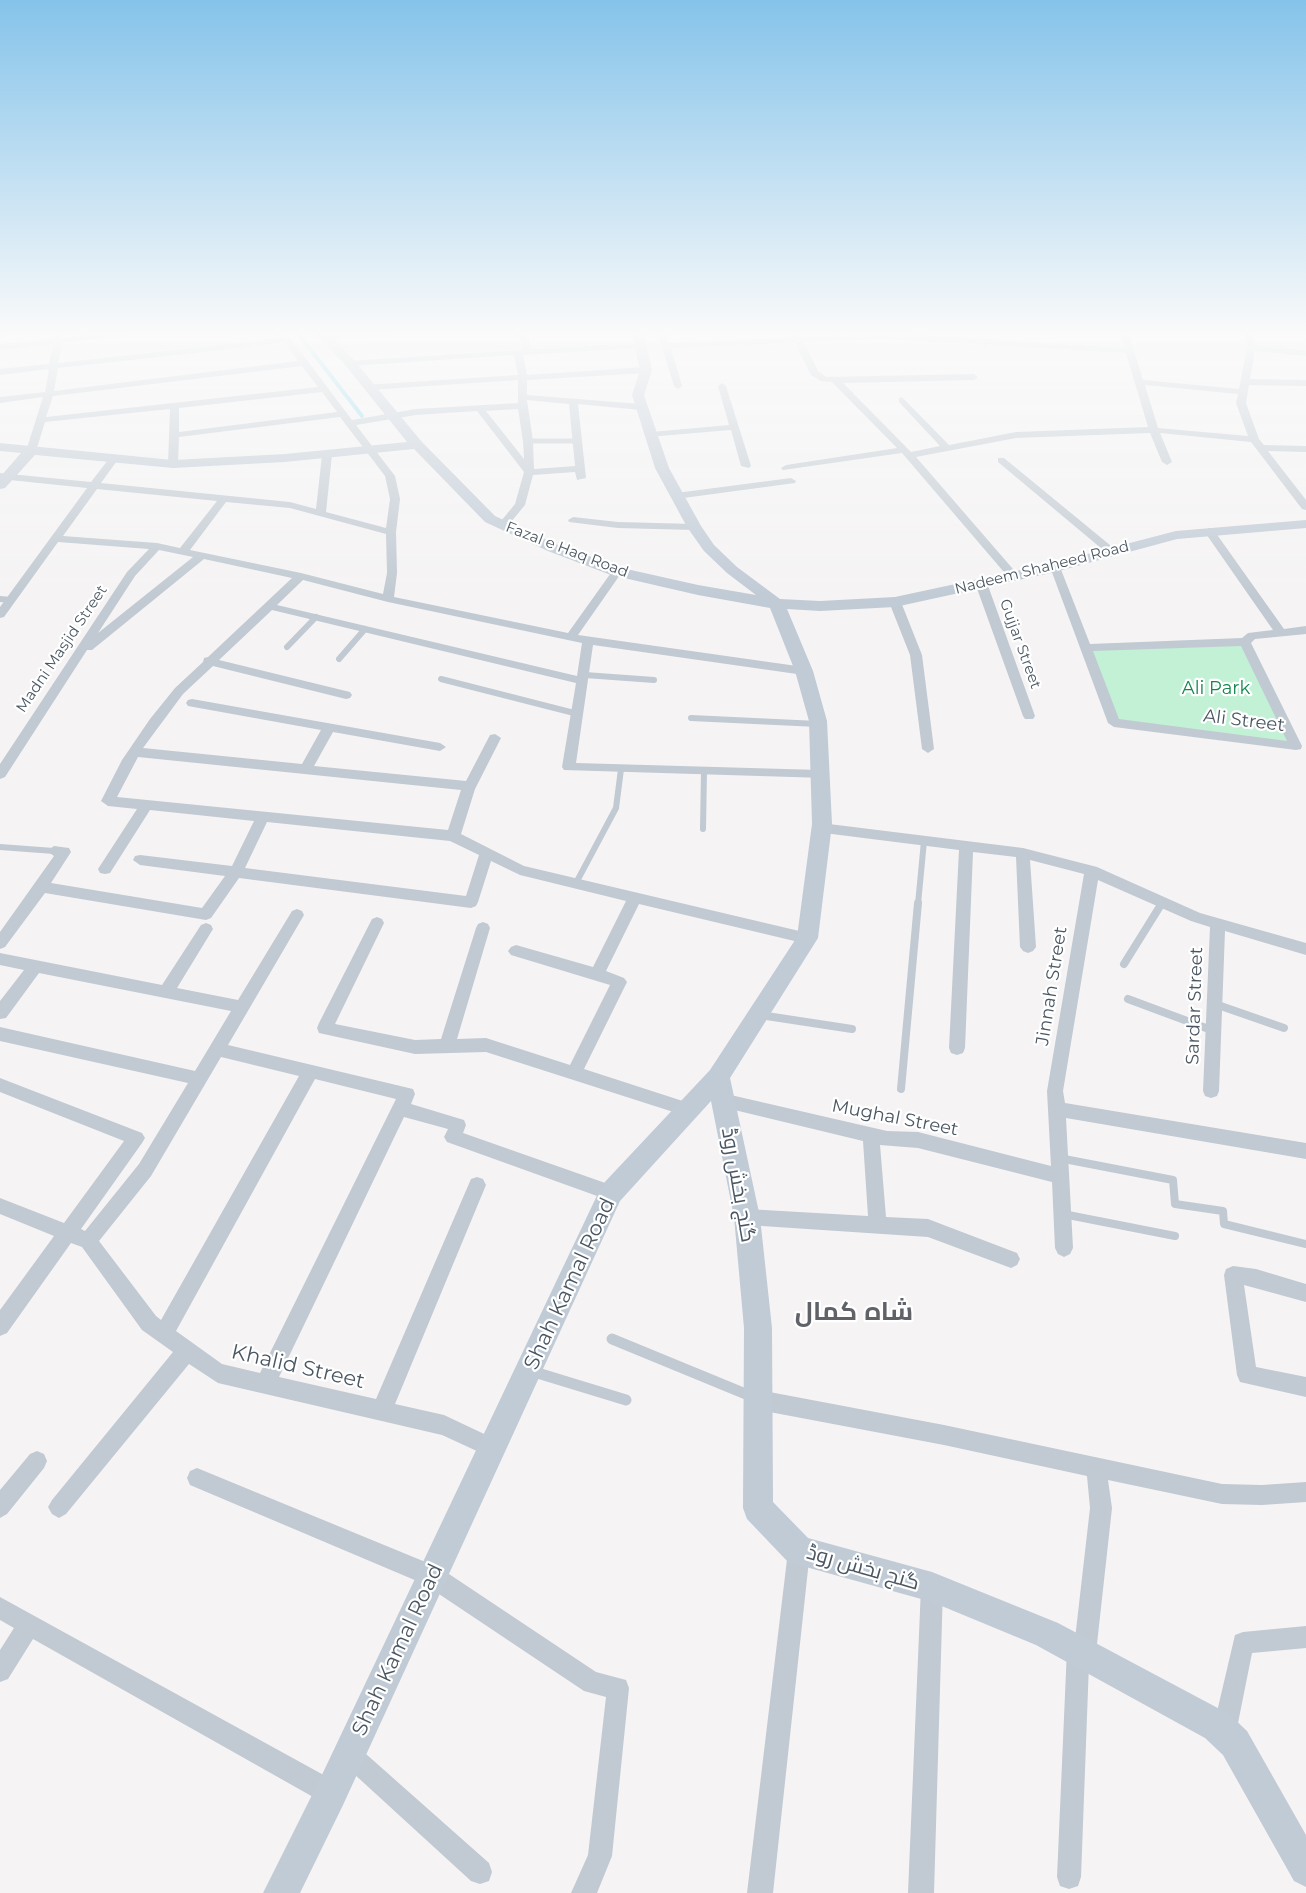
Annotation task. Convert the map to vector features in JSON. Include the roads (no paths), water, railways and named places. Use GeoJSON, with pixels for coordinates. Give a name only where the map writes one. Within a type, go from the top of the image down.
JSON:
{"type":"FeatureCollection","features":[{"type":"Feature","properties":{"kind":"street"},"geometry":{"type":"LineString","coordinates":[[2,479],[31,451],[41,420],[47,419]]}},
{"type":"Feature","properties":{"kind":"street"},"geometry":{"type":"LineString","coordinates":[[173,464],[175,419]]}},
{"type":"Feature","properties":{"kind":"street"},"geometry":{"type":"LineString","coordinates":[[175,435],[299,419]]}},
{"type":"Feature","properties":{"kind":"street"},"geometry":{"type":"LineString","coordinates":[[345,419],[390,476],[395,499],[392,532],[392,573],[388,599]]}},
{"type":"Feature","properties":{"kind":"street"},"geometry":{"type":"LineString","coordinates":[[348,423],[367,419]]}},
{"type":"Feature","properties":{"kind":"street","name":"Fazal e Haq Road"},"geometry":{"type":"LineString","coordinates":[[398,419],[417,445],[490,519],[502,526],[617,572],[698,590],[778,604]]}},
{"type":"Feature","properties":{"kind":"street"},"geometry":{"type":"LineString","coordinates":[[488,419],[529,472],[581,474],[575,419]]}},
{"type":"Feature","properties":{"kind":"street"},"geometry":{"type":"LineString","coordinates":[[502,526],[520,505],[529,472],[525,419]]}},
{"type":"Feature","properties":{"kind":"street"},"geometry":{"type":"LineString","coordinates":[[645,419],[662,468],[694,527],[709,548],[732,570],[778,604]]}},
{"type":"Feature","properties":{"kind":"street"},"geometry":{"type":"LineString","coordinates":[[732,419],[746,466]]}},
{"type":"Feature","properties":{"kind":"street"},"geometry":{"type":"LineString","coordinates":[[874,419],[907,452],[1013,576]]}},
{"type":"Feature","properties":{"kind":"street"},"geometry":{"type":"LineString","coordinates":[[920,419],[947,448]]}},
{"type":"Feature","properties":{"kind":"street"},"geometry":{"type":"LineString","coordinates":[[1150,419],[1167,462]]}},
{"type":"Feature","properties":{"kind":"street"},"geometry":{"type":"LineString","coordinates":[[1247,419],[1254,440],[1306,507]]}},
{"type":"Feature","properties":{"kind":"street"},"geometry":{"type":"LineString","coordinates":[[651,435],[734,427]]}},
{"type":"Feature","properties":{"kind":"street"},"geometry":{"type":"LineString","coordinates":[[786,468],[947,448],[1016,435],[1154,430],[1254,440]]}},
{"type":"Feature","properties":{"kind":"street"},"geometry":{"type":"LineString","coordinates":[[0,447],[173,464],[216,463],[327,455],[417,445]]}},
{"type":"Feature","properties":{"kind":"street"},"geometry":{"type":"LineString","coordinates":[[1261,448],[1306,448]]}},
{"type":"Feature","properties":{"kind":"street"},"geometry":{"type":"LineString","coordinates":[[321,513],[327,455]]}},
{"type":"Feature","properties":{"kind":"street"},"geometry":{"type":"LineString","coordinates":[[0,615],[6,599],[56,540],[114,458]]}},
{"type":"Feature","properties":{"kind":"street"},"geometry":{"type":"LineString","coordinates":[[1001,460],[1112,552]]}},
{"type":"Feature","properties":{"kind":"street"},"geometry":{"type":"LineString","coordinates":[[2,479],[290,505],[392,532]]}},
{"type":"Feature","properties":{"kind":"street"},"geometry":{"type":"LineString","coordinates":[[676,496],[791,481]]}},
{"type":"Feature","properties":{"kind":"street"},"geometry":{"type":"LineString","coordinates":[[183,551],[224,498]]}},
{"type":"Feature","properties":{"kind":"street"},"geometry":{"type":"LineString","coordinates":[[573,520],[618,525],[694,527]]}},
{"type":"Feature","properties":{"kind":"street","name":"Nadeem Shaheed Road"},"geometry":{"type":"LineString","coordinates":[[778,604],[820,606],[895,602],[1055,566],[1176,535],[1209,530],[1306,524]]}},
{"type":"Feature","properties":{"kind":"street"},"geometry":{"type":"LineString","coordinates":[[1209,530],[1280,632]]}},
{"type":"Feature","properties":{"kind":"street"},"geometry":{"type":"LineString","coordinates":[[56,540],[157,546],[301,576],[388,599],[588,641],[804,671]]}},
{"type":"Feature","properties":{"kind":"street","name":"Madni Masjid Street"},"geometry":{"type":"LineString","coordinates":[[0,774],[131,574],[157,546]]}},
{"type":"Feature","properties":{"kind":"street"},"geometry":{"type":"LineString","coordinates":[[76,657],[202,555]]}},
{"type":"Feature","properties":{"kind":"street","name":"Ali Street"},"geometry":{"type":"LineString","coordinates":[[1055,566],[1114,723],[1296,746],[1245,642]]}},
{"type":"Feature","properties":{"kind":"street"},"geometry":{"type":"LineString","coordinates":[[571,637],[617,572]]}},
{"type":"Feature","properties":{"kind":"street"},"geometry":{"type":"LineString","coordinates":[[301,576],[179,691],[154,722],[134,752],[108,801],[453,836],[520,870],[808,938]]}},
{"type":"Feature","properties":{"kind":"street","name":"Gujjar Street"},"geometry":{"type":"LineString","coordinates":[[981,583],[1029,716]]}},
{"type":"Feature","properties":{"kind":"street"},"geometry":{"type":"LineString","coordinates":[[895,602],[916,655],[928,749]]}},
{"type":"Feature","properties":{"kind":"street","name":"Shah Kamal Road"},"geometry":{"type":"LineString","coordinates":[[281,1893],[331,1793],[611,1193],[689,1110],[720,1089],[758,1015],[808,938],[821,828],[818,724],[804,671],[778,604]]}},
{"type":"Feature","properties":{"kind":"street"},"geometry":{"type":"LineString","coordinates":[[269,606],[584,678]]}},
{"type":"Feature","properties":{"kind":"street"},"geometry":{"type":"LineString","coordinates":[[1086,648],[1245,642],[1252,636],[1306,630]]}},
{"type":"Feature","properties":{"kind":"street"},"geometry":{"type":"LineString","coordinates":[[588,641],[584,678],[569,767],[820,775]]}},
{"type":"Feature","properties":{"kind":"street"},"geometry":{"type":"LineString","coordinates":[[208,662],[346,695]]}},
{"type":"Feature","properties":{"kind":"street"},"geometry":{"type":"LineString","coordinates":[[192,703],[440,747]]}},
{"type":"Feature","properties":{"kind":"street"},"geometry":{"type":"LineString","coordinates":[[306,770],[329,727]]}},
{"type":"Feature","properties":{"kind":"street"},"geometry":{"type":"LineString","coordinates":[[453,836],[469,786],[495,738]]}},
{"type":"Feature","properties":{"kind":"street"},"geometry":{"type":"LineString","coordinates":[[134,752],[469,786]]}},
{"type":"Feature","properties":{"kind":"street"},"geometry":{"type":"LineString","coordinates":[[106,869],[146,805]]}},
{"type":"Feature","properties":{"kind":"street"},"geometry":{"type":"LineString","coordinates":[[41,886],[206,914],[236,872],[263,817]]}},
{"type":"Feature","properties":{"kind":"street"},"geometry":{"type":"LineString","coordinates":[[821,828],[1023,853],[1092,871],[1196,917],[1306,949]]}},
{"type":"Feature","properties":{"kind":"street"},"geometry":{"type":"LineString","coordinates":[[957,1048],[966,846]]}},
{"type":"Feature","properties":{"kind":"street"},"geometry":{"type":"LineString","coordinates":[[0,943],[64,852],[54,851]]}},
{"type":"Feature","properties":{"kind":"street"},"geometry":{"type":"LineString","coordinates":[[1023,853],[1028,947]]}},
{"type":"Feature","properties":{"kind":"street"},"geometry":{"type":"LineString","coordinates":[[140,860],[471,902],[486,854]]}},
{"type":"Feature","properties":{"kind":"street","name":"Jinnah Street"},"geometry":{"type":"LineString","coordinates":[[1064,1248],[1055,1091],[1092,871]]}},
{"type":"Feature","properties":{"kind":"street"},"geometry":{"type":"LineString","coordinates":[[597,974],[635,897]]}},
{"type":"Feature","properties":{"kind":"street"},"geometry":{"type":"LineString","coordinates":[[0,1206],[88,1241],[145,1170],[297,915]]}},
{"type":"Feature","properties":{"kind":"street"},"geometry":{"type":"LineString","coordinates":[[377,923],[325,1028],[415,1047],[486,1045],[689,1110]]}},
{"type":"Feature","properties":{"kind":"street","name":"Sardar Street"},"geometry":{"type":"LineString","coordinates":[[1211,1090],[1218,924]]}},
{"type":"Feature","properties":{"kind":"street"},"geometry":{"type":"LineString","coordinates":[[447,1046],[483,928]]}},
{"type":"Feature","properties":{"kind":"street"},"geometry":{"type":"LineString","coordinates":[[166,992],[206,929]]}},
{"type":"Feature","properties":{"kind":"street"},"geometry":{"type":"LineString","coordinates":[[516,951],[619,982],[574,1073]]}},
{"type":"Feature","properties":{"kind":"street"},"geometry":{"type":"LineString","coordinates":[[0,959],[242,1007]]}},
{"type":"Feature","properties":{"kind":"street"},"geometry":{"type":"LineString","coordinates":[[0,1014],[36,966]]}},
{"type":"Feature","properties":{"kind":"street"},"geometry":{"type":"LineString","coordinates":[[0,1034],[200,1079]]}},
{"type":"Feature","properties":{"kind":"street"},"geometry":{"type":"LineString","coordinates":[[217,1050],[408,1094],[266,1384]]}},
{"type":"Feature","properties":{"kind":"street"},"geometry":{"type":"LineString","coordinates":[[164,1334],[310,1072]]}},
{"type":"Feature","properties":{"kind":"street"},"geometry":{"type":"LineString","coordinates":[[0,1085],[136,1138],[0,1326]]}},
{"type":"Feature","properties":{"kind":"street","name":"Mughal Street"},"geometry":{"type":"LineString","coordinates":[[720,1089],[871,1136],[887,1139],[918,1140],[1060,1176]]}},
{"type":"Feature","properties":{"kind":"street","name":"گنج بخش روڈ"},"geometry":{"type":"LineString","coordinates":[[720,1089],[747,1217],[758,1328],[758,1508],[799,1551],[932,1588],[1047,1634],[1082,1651],[1217,1726],[1235,1743],[1306,1869]]}},
{"type":"Feature","properties":{"kind":"street"},"geometry":{"type":"LineString","coordinates":[[400,1108],[458,1125],[453,1137],[611,1193]]}},
{"type":"Feature","properties":{"kind":"street"},"geometry":{"type":"LineString","coordinates":[[1057,1108],[1306,1151]]}},
{"type":"Feature","properties":{"kind":"street"},"geometry":{"type":"LineString","coordinates":[[871,1136],[878,1225]]}},
{"type":"Feature","properties":{"kind":"street"},"geometry":{"type":"LineString","coordinates":[[382,1410],[477,1185]]}},
{"type":"Feature","properties":{"kind":"street"},"geometry":{"type":"LineString","coordinates":[[747,1217],[928,1228],[1011,1259]]}},
{"type":"Feature","properties":{"kind":"street","name":"Khalid Street"},"geometry":{"type":"LineString","coordinates":[[88,1241],[149,1323],[218,1374],[444,1425],[492,1448]]}},
{"type":"Feature","properties":{"kind":"street"},"geometry":{"type":"LineString","coordinates":[[1306,1293],[1256,1278],[1233,1275],[1247,1375],[1306,1387]]}},
{"type":"Feature","properties":{"kind":"street"},"geometry":{"type":"LineString","coordinates":[[59,1507],[187,1351]]}},
{"type":"Feature","properties":{"kind":"street"},"geometry":{"type":"LineString","coordinates":[[759,1400],[1222,1494],[1262,1495],[1306,1492]]}},
{"type":"Feature","properties":{"kind":"street"},"geometry":{"type":"LineString","coordinates":[[0,1507],[37,1461]]}},
{"type":"Feature","properties":{"kind":"street"},"geometry":{"type":"LineString","coordinates":[[1070,1877],[1082,1651],[1101,1508],[1096,1467]]}},
{"type":"Feature","properties":{"kind":"street"},"geometry":{"type":"LineString","coordinates":[[197,1478],[432,1576],[592,1683],[618,1688],[600,1856],[584,1893]]}},
{"type":"Feature","properties":{"kind":"street"},"geometry":{"type":"LineString","coordinates":[[760,1893],[799,1551]]}},
{"type":"Feature","properties":{"kind":"street"},"geometry":{"type":"LineString","coordinates":[[921,1893],[932,1588]]}},
{"type":"Feature","properties":{"kind":"street"},"geometry":{"type":"LineString","coordinates":[[0,1608],[331,1793]]}},
{"type":"Feature","properties":{"kind":"street"},"geometry":{"type":"LineString","coordinates":[[0,1671],[29,1624]]}},
{"type":"Feature","properties":{"kind":"street"},"geometry":{"type":"LineString","coordinates":[[1224,1733],[1243,1643],[1306,1637]]}},
{"type":"Feature","properties":{"kind":"street"},"geometry":{"type":"LineString","coordinates":[[349,1754],[480,1872]]}},
{"type":"Feature","properties":{"kind":"lane"},"geometry":{"type":"LineString","coordinates":[[528,441],[578,441]]}},
{"type":"Feature","properties":{"kind":"lane"},"geometry":{"type":"LineString","coordinates":[[287,647],[316,617]]}},
{"type":"Feature","properties":{"kind":"lane"},"geometry":{"type":"LineString","coordinates":[[339,659],[365,629]]}},
{"type":"Feature","properties":{"kind":"lane"},"geometry":{"type":"LineString","coordinates":[[584,678],[654,680]]}},
{"type":"Feature","properties":{"kind":"lane"},"geometry":{"type":"LineString","coordinates":[[441,679],[578,714]]}},
{"type":"Feature","properties":{"kind":"lane"},"geometry":{"type":"LineString","coordinates":[[691,718],[818,724]]}},
{"type":"Feature","properties":{"kind":"lane"},"geometry":{"type":"LineString","coordinates":[[576,883],[616,808],[621,769]]}},
{"type":"Feature","properties":{"kind":"lane"},"geometry":{"type":"LineString","coordinates":[[703,829],[704,772]]}},
{"type":"Feature","properties":{"kind":"lane"},"geometry":{"type":"LineString","coordinates":[[901,1088],[924,841]]}},
{"type":"Feature","properties":{"kind":"lane"},"geometry":{"type":"LineString","coordinates":[[0,847],[54,851]]}},
{"type":"Feature","properties":{"kind":"lane"},"geometry":{"type":"LineString","coordinates":[[1124,964],[1162,902]]}},
{"type":"Feature","properties":{"kind":"lane"},"geometry":{"type":"LineString","coordinates":[[1128,999],[1214,1031]]}},
{"type":"Feature","properties":{"kind":"lane"},"geometry":{"type":"LineString","coordinates":[[1215,1004],[1284,1028]]}},
{"type":"Feature","properties":{"kind":"lane"},"geometry":{"type":"LineString","coordinates":[[758,1015],[852,1029]]}},
{"type":"Feature","properties":{"kind":"lane"},"geometry":{"type":"LineString","coordinates":[[1060,1158],[1172,1180],[1175,1204],[1223,1211],[1224,1224],[1306,1244]]}},
{"type":"Feature","properties":{"kind":"lane"},"geometry":{"type":"LineString","coordinates":[[1062,1214],[1175,1236]]}},
{"type":"Feature","properties":{"kind":"lane"},"geometry":{"type":"LineString","coordinates":[[612,1339],[759,1400]]}},
{"type":"Feature","properties":{"kind":"lane"},"geometry":{"type":"LineString","coordinates":[[529,1370],[626,1400]]}},
{"type":"Feature","properties":{"kind":"district","name":"شاہ کمال"},"geometry":{"type":"Point","coordinates":[854,1312]}},
{"type":"Feature","properties":{"kind":"park label","name":"Ali Park"},"geometry":{"type":"Point","coordinates":[1216,689]}}]}
